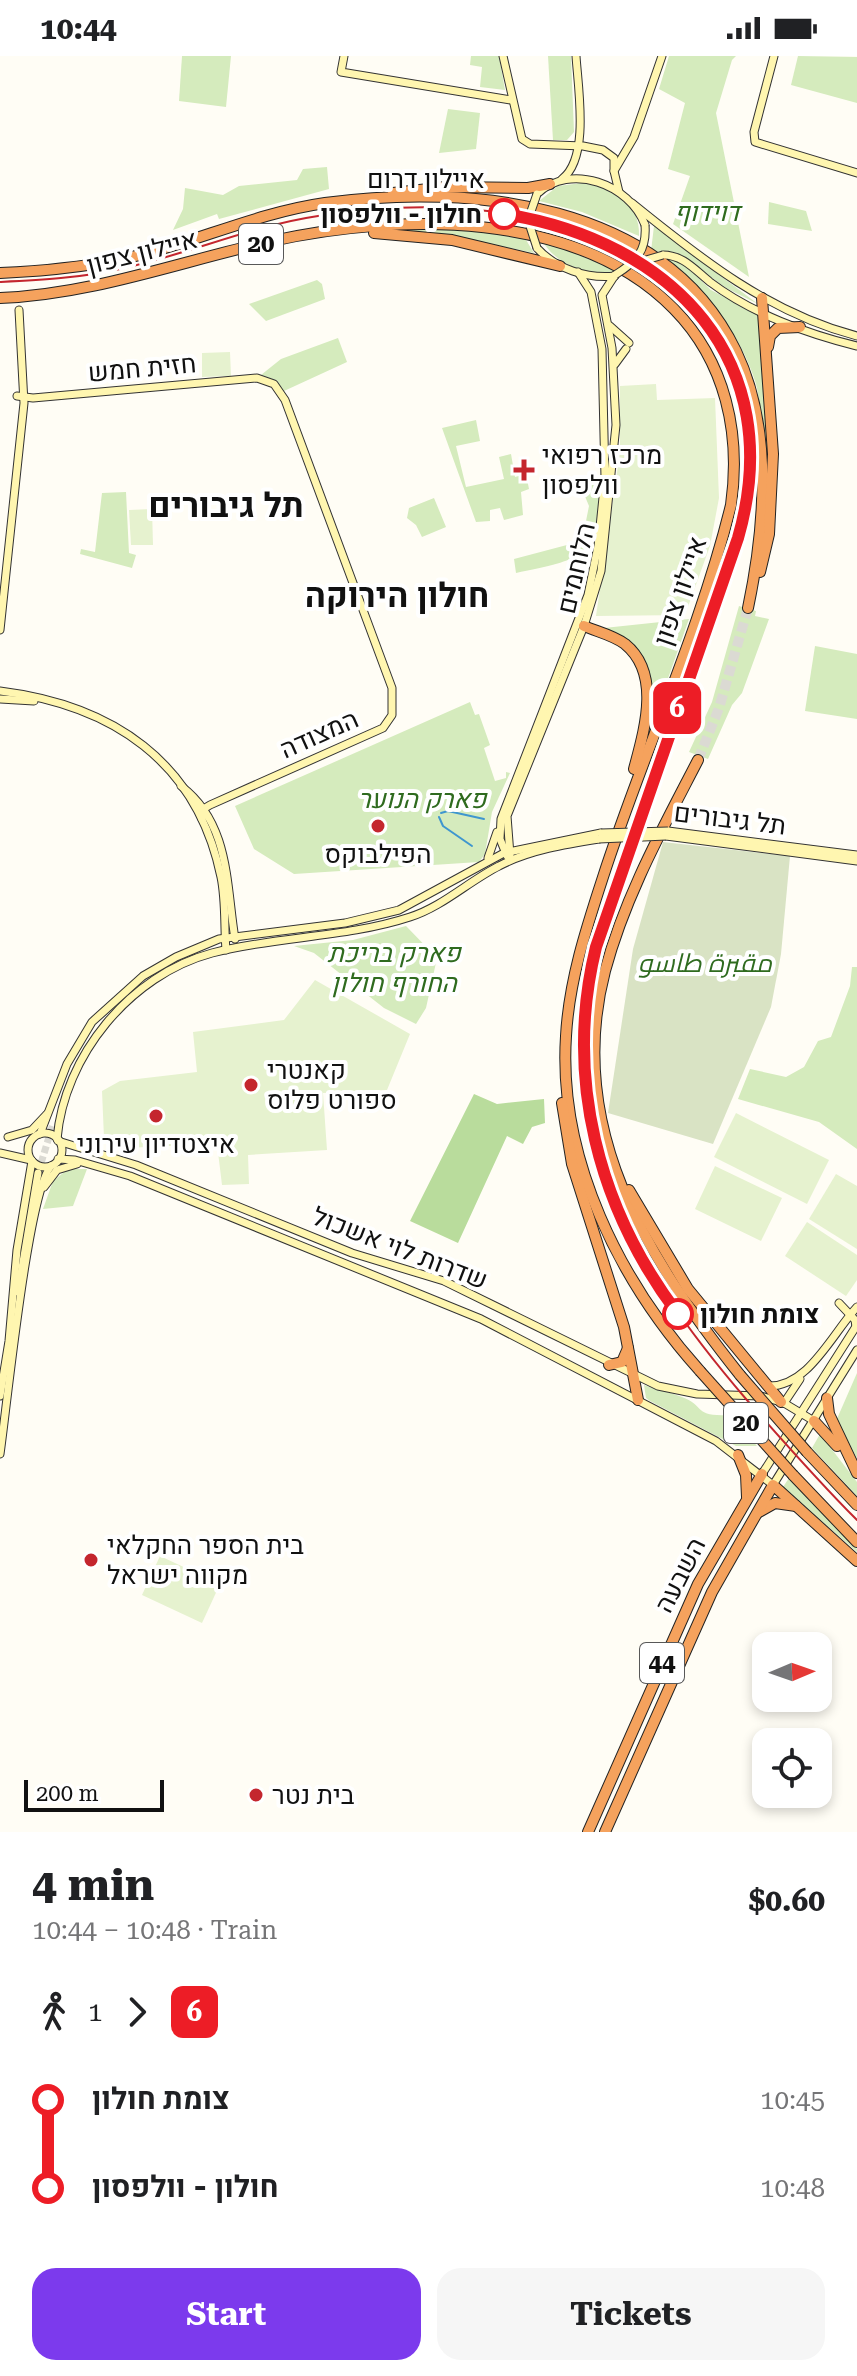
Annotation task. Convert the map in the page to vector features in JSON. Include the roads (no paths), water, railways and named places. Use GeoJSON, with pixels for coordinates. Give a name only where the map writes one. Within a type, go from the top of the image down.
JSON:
{"type":"FeatureCollection","features":[{"type":"Feature","properties":{"kind":"highway"},"geometry":{"type":"LineString","coordinates":[[332,202],[417,189],[528,188],[550,184]]}},
{"type":"Feature","properties":{"kind":"highway","name":"איילון דרום"},"geometry":{"type":"LineString","coordinates":[[0,273],[120,260],[267,215],[332,202],[450,198],[545,209],[602,229],[638,246],[696,293],[736,352],[757,420],[759,526],[748,606],[764,559],[771,506],[773,442],[768,365]]}},
{"type":"Feature","properties":{"kind":"highway","name":"איילון צפון"},"geometry":{"type":"LineString","coordinates":[[0,298],[111,284],[274,241],[324,232],[430,224],[479,227],[556,241],[615,265],[648,285],[686,321],[716,371],[734,431],[735,470],[731,505],[582,944],[567,1021],[565,1067],[571,1122],[592,1196],[638,1289],[700,1371],[857,1542]]}},
{"type":"Feature","properties":{"kind":"highway"},"geometry":{"type":"LineString","coordinates":[[324,232],[436,237],[560,266]]}},
{"type":"Feature","properties":{"kind":"highway"},"geometry":{"type":"LineString","coordinates":[[762,298],[768,365]]}},
{"type":"Feature","properties":{"kind":"highway"},"geometry":{"type":"LineString","coordinates":[[768,365],[770,336],[774,330],[784,326],[800,327]]}},
{"type":"Feature","properties":{"kind":"highway"},"geometry":{"type":"LineString","coordinates":[[584,626],[616,639],[630,649],[643,672],[647,691],[643,736],[617,837]]}},
{"type":"Feature","properties":{"kind":"highway","name":"20"},"geometry":{"type":"LineString","coordinates":[[698,760],[640,873],[610,954],[597,1014],[596,1089],[607,1144],[636,1223],[677,1290],[740,1375],[857,1505]]}},
{"type":"Feature","properties":{"kind":"highway"},"geometry":{"type":"LineString","coordinates":[[567,1021],[561,1070],[567,1141],[629,1346],[638,1400]]}},
{"type":"Feature","properties":{"kind":"highway"},"geometry":{"type":"LineString","coordinates":[[596,1089],[619,1168],[648,1227],[695,1298],[782,1402]]}},
{"type":"Feature","properties":{"kind":"highway"},"geometry":{"type":"LineString","coordinates":[[609,1365],[622,1362],[629,1346]]}},
{"type":"Feature","properties":{"kind":"highway"},"geometry":{"type":"LineString","coordinates":[[827,1398],[829,1414],[857,1473]]}},
{"type":"Feature","properties":{"kind":"highway"},"geometry":{"type":"LineString","coordinates":[[814,1421],[832,1438],[857,1473]]}},
{"type":"Feature","properties":{"kind":"highway"},"geometry":{"type":"LineString","coordinates":[[738,1455],[746,1475],[746,1499]]}},
{"type":"Feature","properties":{"kind":"highway","name":"השבעה"},"geometry":{"type":"LineString","coordinates":[[588,1832],[698,1584],[762,1474]]}},
{"type":"Feature","properties":{"kind":"highway"},"geometry":{"type":"LineString","coordinates":[[773,1485],[857,1561]]}},
{"type":"Feature","properties":{"kind":"highway","name":"השבעה"},"geometry":{"type":"LineString","coordinates":[[605,1832],[712,1592],[773,1485]]}},
{"type":"Feature","properties":{"kind":"highway"},"geometry":{"type":"LineString","coordinates":[[754,1515],[775,1503],[798,1507]]}},
{"type":"Feature","properties":{"kind":"main road"},"geometry":{"type":"LineString","coordinates":[[344,56],[341,72],[511,100]]}},
{"type":"Feature","properties":{"kind":"main road"},"geometry":{"type":"LineString","coordinates":[[503,56],[522,139],[530,144],[579,145],[610,153],[619,192]]}},
{"type":"Feature","properties":{"kind":"main road"},"geometry":{"type":"LineString","coordinates":[[576,56],[579,145],[574,166],[562,179],[537,194],[528,220],[537,248],[560,266],[578,272],[613,276],[633,264],[663,255],[683,260],[729,294],[764,312],[857,346]]}},
{"type":"Feature","properties":{"kind":"main road"},"geometry":{"type":"LineString","coordinates":[[614,171],[634,137],[662,56]]}},
{"type":"Feature","properties":{"kind":"main road"},"geometry":{"type":"LineString","coordinates":[[774,56],[754,141],[857,173]]}},
{"type":"Feature","properties":{"kind":"main road"},"geometry":{"type":"LineString","coordinates":[[499,98],[509,86]]}},
{"type":"Feature","properties":{"kind":"main road"},"geometry":{"type":"LineString","coordinates":[[562,179],[593,181],[619,192],[705,261],[762,298],[799,317],[857,336]]}},
{"type":"Feature","properties":{"kind":"main road"},"geometry":{"type":"LineString","coordinates":[[632,203],[645,225],[644,245],[633,264]]}},
{"type":"Feature","properties":{"kind":"main road","name":"הלוחמים"},"geometry":{"type":"LineString","coordinates":[[510,861],[501,819],[591,582],[600,530],[605,432],[599,326],[588,285],[578,272]]}},
{"type":"Feature","properties":{"kind":"main road","name":"הלוחמים"},"geometry":{"type":"LineString","coordinates":[[507,852],[507,816],[598,585],[609,517],[615,441],[614,370],[602,295],[613,276]]}},
{"type":"Feature","properties":{"kind":"main road"},"geometry":{"type":"LineString","coordinates":[[0,630],[20,414],[19,310]]}},
{"type":"Feature","properties":{"kind":"main road"},"geometry":{"type":"LineString","coordinates":[[607,320],[628,346],[617,357],[614,370]]}},
{"type":"Feature","properties":{"kind":"main road","name":"חזית חמש"},"geometry":{"type":"LineString","coordinates":[[20,399],[254,378],[274,385]]}},
{"type":"Feature","properties":{"kind":"main road","name":"המצודה"},"geometry":{"type":"LineString","coordinates":[[205,808],[383,728],[392,715],[392,688],[287,405],[274,385]]}},
{"type":"Feature","properties":{"kind":"main road"},"geometry":{"type":"LineString","coordinates":[[579,614],[580,623],[584,626]]}},
{"type":"Feature","properties":{"kind":"main road"},"geometry":{"type":"LineString","coordinates":[[0,691],[56,702],[122,728],[154,753],[206,818]]}},
{"type":"Feature","properties":{"kind":"main road"},"geometry":{"type":"LineString","coordinates":[[0,699],[56,702]]}},
{"type":"Feature","properties":{"kind":"main road"},"geometry":{"type":"LineString","coordinates":[[180,785],[205,808],[221,876],[230,938],[236,949]]}},
{"type":"Feature","properties":{"kind":"main road","name":"המצודה"},"geometry":{"type":"LineString","coordinates":[[206,818],[210,811],[231,796]]}},
{"type":"Feature","properties":{"kind":"main road"},"geometry":{"type":"LineString","coordinates":[[486,861],[501,819]]}},
{"type":"Feature","properties":{"kind":"main road","name":"תל גיבורים"},"geometry":{"type":"LineString","coordinates":[[507,852],[600,836],[667,833],[857,855]]}},
{"type":"Feature","properties":{"kind":"main road","name":"תל גיבורים"},"geometry":{"type":"LineString","coordinates":[[667,833],[857,861]]}},
{"type":"Feature","properties":{"kind":"main road"},"geometry":{"type":"LineString","coordinates":[[506,834],[518,844],[535,846]]}},
{"type":"Feature","properties":{"kind":"main road","name":"תל גיבורים"},"geometry":{"type":"LineString","coordinates":[[510,861],[600,836]]}},
{"type":"Feature","properties":{"kind":"main road"},"geometry":{"type":"LineString","coordinates":[[16,1310],[17,1250],[31,1160],[28,1149],[51,1109],[70,1057],[92,1022],[143,976],[212,941],[345,923],[399,910],[507,852]]}},
{"type":"Feature","properties":{"kind":"main road"},"geometry":{"type":"LineString","coordinates":[[53,1124],[68,1080],[97,1030],[150,984],[181,965],[226,950],[410,917],[510,861]]}},
{"type":"Feature","properties":{"kind":"main road"},"geometry":{"type":"LineString","coordinates":[[228,920],[251,935]]}},
{"type":"Feature","properties":{"kind":"main road"},"geometry":{"type":"LineString","coordinates":[[212,941],[228,920]]}},
{"type":"Feature","properties":{"kind":"main road"},"geometry":{"type":"LineString","coordinates":[[226,950],[230,938]]}},
{"type":"Feature","properties":{"kind":"main road"},"geometry":{"type":"LineString","coordinates":[[92,1022],[97,1030]]}},
{"type":"Feature","properties":{"kind":"main road"},"geometry":{"type":"LineString","coordinates":[[0,1396],[37,1204],[51,1166],[61,1150],[58,1140],[70,1088],[97,1030]]}},
{"type":"Feature","properties":{"kind":"main road"},"geometry":{"type":"LineString","coordinates":[[4,1137],[32,1130],[51,1109]]}},
{"type":"Feature","properties":{"kind":"main road"},"geometry":{"type":"LineString","coordinates":[[4,1137],[37,1136],[58,1140]]}},
{"type":"Feature","properties":{"kind":"main road","name":"שדרות לוי אשכול"},"geometry":{"type":"LineString","coordinates":[[58,1140],[136,1165],[352,1253],[444,1281],[634,1376],[685,1392],[749,1395],[782,1402],[814,1421]]}},
{"type":"Feature","properties":{"kind":"main road"},"geometry":{"type":"LineString","coordinates":[[0,1153],[31,1160],[39,1166],[51,1166]]}},
{"type":"Feature","properties":{"kind":"main road","name":"שדרות לוי אשכול"},"geometry":{"type":"LineString","coordinates":[[58,1159],[86,1163],[159,1187],[469,1313],[738,1455],[773,1485]]}},
{"type":"Feature","properties":{"kind":"main road"},"geometry":{"type":"LineString","coordinates":[[37,1204],[57,1170],[86,1163]]}},
{"type":"Feature","properties":{"kind":"main road"},"geometry":{"type":"LineString","coordinates":[[0,1454],[26,1231],[38,1173]]}},
{"type":"Feature","properties":{"kind":"main road"},"geometry":{"type":"LineString","coordinates":[[782,1402],[851,1314],[857,1305],[839,1303],[851,1314],[857,1326],[802,1413]]}},
{"type":"Feature","properties":{"kind":"main road"},"geometry":{"type":"LineString","coordinates":[[814,1421],[857,1350]]}},
{"type":"Feature","properties":{"kind":"main road"},"geometry":{"type":"LineString","coordinates":[[0,1367],[7,1355]]}},
{"type":"Feature","properties":{"kind":"main road"},"geometry":{"type":"LineString","coordinates":[[767,1386],[787,1385],[804,1374]]}},
{"type":"Feature","properties":{"kind":"main road"},"geometry":{"type":"LineString","coordinates":[[1,1380],[9,1390]]}},
{"type":"Feature","properties":{"kind":"main road","name":"44"},"geometry":{"type":"LineString","coordinates":[[762,1474],[802,1413]]}},
{"type":"Feature","properties":{"kind":"main road","name":"44"},"geometry":{"type":"LineString","coordinates":[[773,1485],[814,1421]]}},
{"type":"Feature","properties":{"kind":"waterway"},"geometry":{"type":"LineString","coordinates":[[441,813],[448,811],[484,819]]}},
{"type":"Feature","properties":{"kind":"waterway"},"geometry":{"type":"LineString","coordinates":[[439,817],[443,826],[472,846]]}},
{"type":"Feature","properties":{"kind":"tunnel"},"geometry":{"type":"LineString","coordinates":[[698,760],[719,708],[748,608]]}},
{"type":"Feature","properties":{"kind":"tunnel"},"geometry":{"type":"LineString","coordinates":[[38,1173],[53,1124]]}},
{"type":"Feature","properties":{"kind":"railway"},"geometry":{"type":"LineString","coordinates":[[0,282],[105,272],[318,216],[416,207],[467,209],[518,216],[567,228],[613,246],[655,272],[692,305],[709,327],[723,350],[742,400],[749,454],[746,508],[596,947],[585,1013],[584,1075],[593,1134],[611,1191],[636,1245],[705,1349],[746,1399],[857,1520]]}},
{"type":"Feature","properties":{"kind":"train","name":"6"},"geometry":{"type":"LineString","coordinates":[[504,214],[545,222],[622,251],[672,285],[698,312],[717,340],[737,381],[749,428],[749,489],[738,538],[596,947],[584,1002],[582,1043],[587,1104],[607,1189],[631,1242],[678,1314]]}},
{"type":"Feature","properties":{"kind":"place","name":"חולון - וולפסון"},"geometry":{"type":"Point","coordinates":[504,214]}},
{"type":"Feature","properties":{"kind":"place","name":"מרכז רפואי וולפסון"},"geometry":{"type":"Point","coordinates":[524,470]}},
{"type":"Feature","properties":{"kind":"place","name":"הפילבוקס"},"geometry":{"type":"Point","coordinates":[378,826]}},
{"type":"Feature","properties":{"kind":"place","name":"קאנטרי ספורט פלוס"},"geometry":{"type":"Point","coordinates":[251,1085]}},
{"type":"Feature","properties":{"kind":"place","name":"איצטדיון עירוני"},"geometry":{"type":"Point","coordinates":[156,1116]}},
{"type":"Feature","properties":{"kind":"place","name":"צומת חולון"},"geometry":{"type":"Point","coordinates":[678,1314]}},
{"type":"Feature","properties":{"kind":"place","name":"בית הספר החקלאי מקווה ישראל"},"geometry":{"type":"Point","coordinates":[91,1560]}},
{"type":"Feature","properties":{"kind":"place","name":"בית נטר"},"geometry":{"type":"Point","coordinates":[256,1795]}},
{"type":"Feature","properties":{"kind":"district","name":"תל גיבורים"},"geometry":{"type":"Point","coordinates":[226,505]}},
{"type":"Feature","properties":{"kind":"district","name":"חולון הירוקה"},"geometry":{"type":"Point","coordinates":[397,595]}},
{"type":"Feature","properties":{"kind":"park label","name":"דוידוף"},"geometry":{"type":"Point","coordinates":[707,212]}},
{"type":"Feature","properties":{"kind":"park label","name":"פארק הנוער"},"geometry":{"type":"Point","coordinates":[422,799]}},
{"type":"Feature","properties":{"kind":"park label","name":"مقبرة طاسو"},"geometry":{"type":"Point","coordinates":[705,963]}},
{"type":"Feature","properties":{"kind":"park label","name":"פארק בריכת החורף חולון"},"geometry":{"type":"Point","coordinates":[394,968]}}]}
